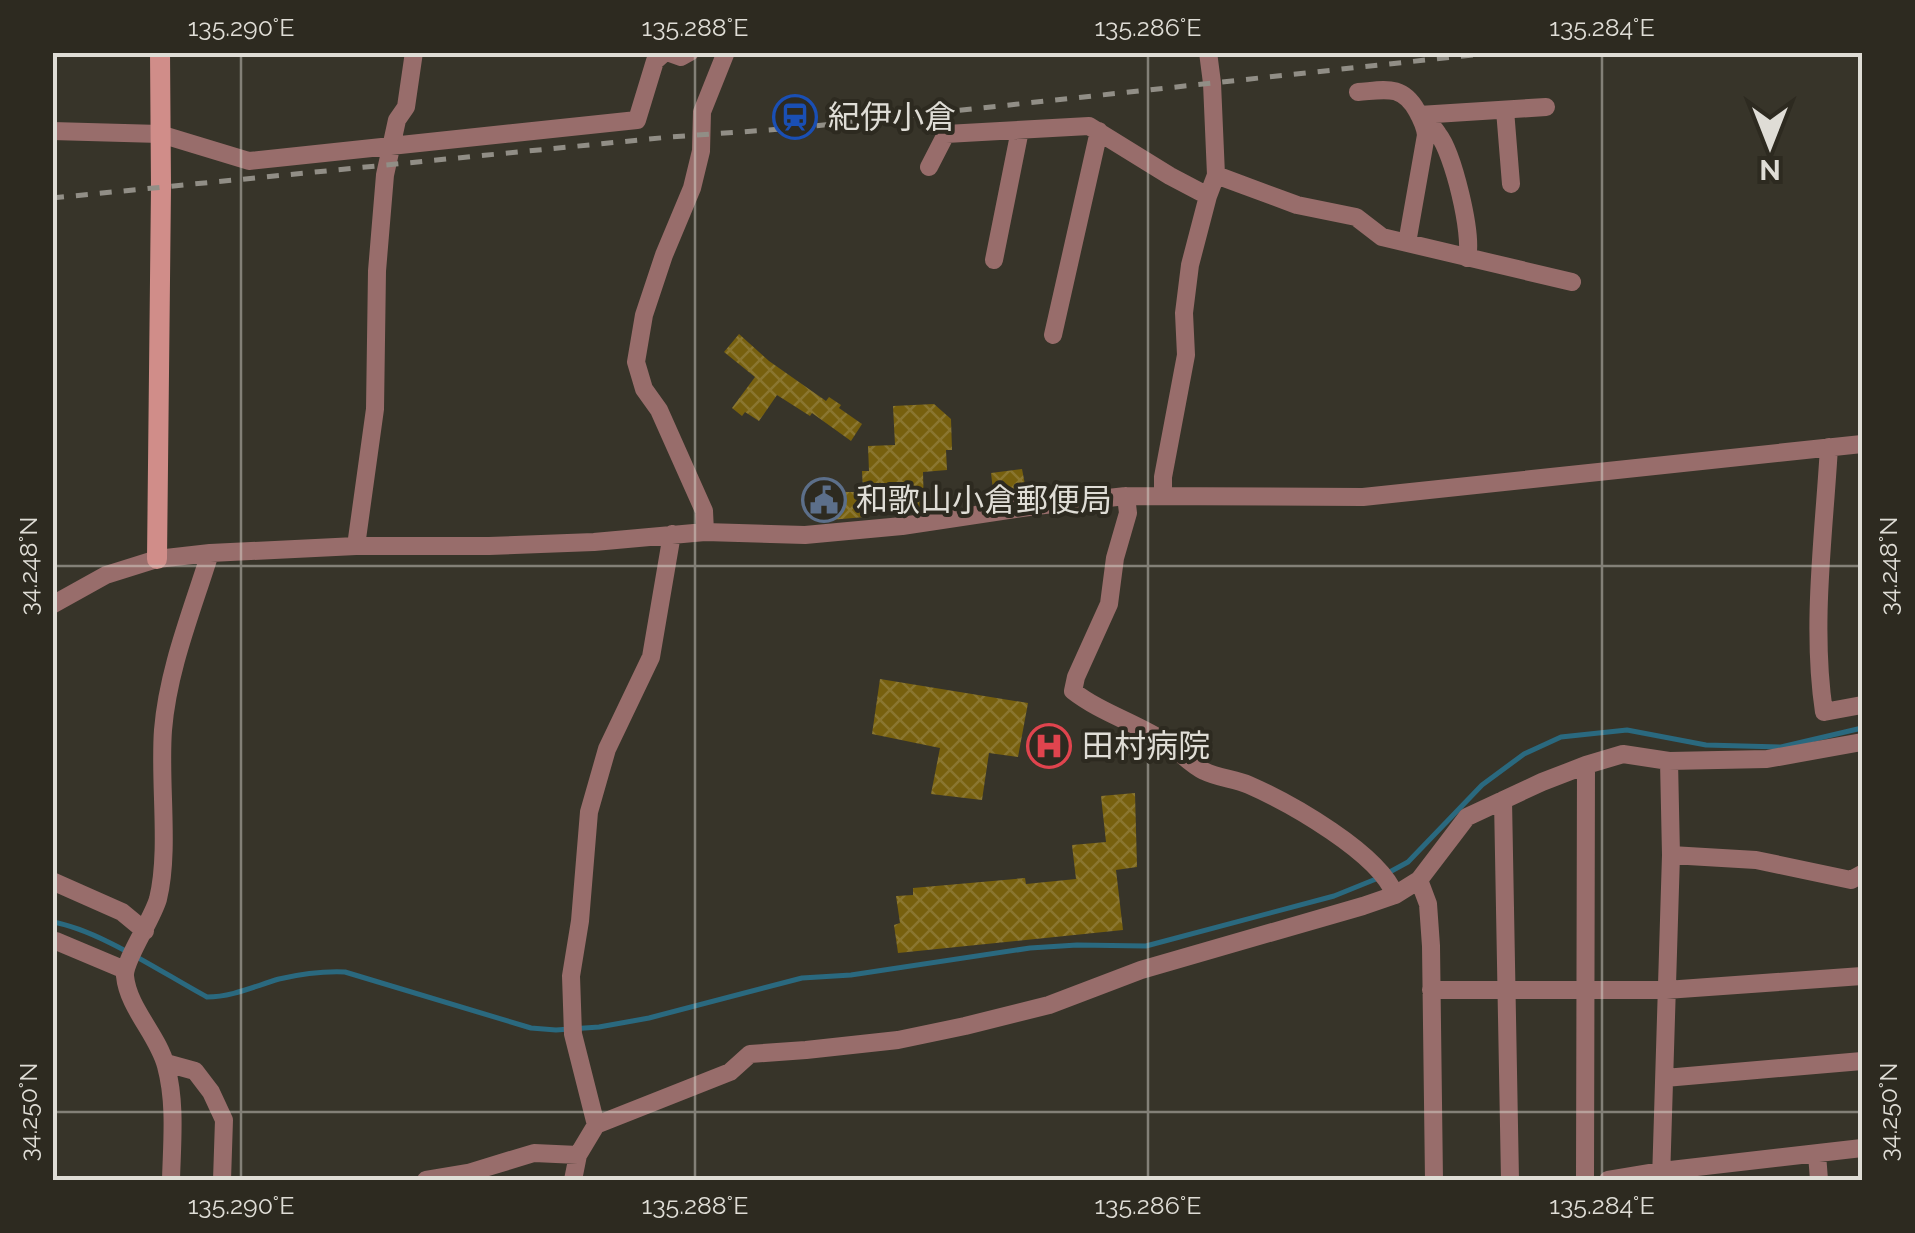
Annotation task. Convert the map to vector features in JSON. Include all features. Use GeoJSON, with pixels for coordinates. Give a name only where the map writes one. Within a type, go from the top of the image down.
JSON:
{"type":"FeatureCollection","features":[{"type":"Feature","properties":{"kind":"street"},"geometry":{"type":"LineString","coordinates":[[158,560],[160,52]]}},
{"type":"Feature","properties":{"kind":"street"},"geometry":{"type":"LineString","coordinates":[[356,546],[375,409],[376,271],[386,175],[397,120],[406,107],[414,52]]}},
{"type":"Feature","properties":{"kind":"street"},"geometry":{"type":"LineString","coordinates":[[52,132],[160,134],[248,160],[637,120],[655,60],[666,52],[681,56],[690,52]]}},
{"type":"Feature","properties":{"kind":"street"},"geometry":{"type":"LineString","coordinates":[[705,532],[704,511],[658,410],[644,389],[636,362],[644,315],[702,151],[702,112],[726,52]]}},
{"type":"Feature","properties":{"kind":"street"},"geometry":{"type":"LineString","coordinates":[[1163,494],[1186,356],[1184,313],[1190,265],[1216,175],[1208,52]]}},
{"type":"Feature","properties":{"kind":"street"},"geometry":{"type":"LineString","coordinates":[[1358,92],[1402,93],[1410,99],[1422,121],[1426,136],[1406,243]]}},
{"type":"Feature","properties":{"kind":"street"},"geometry":{"type":"LineString","coordinates":[[1422,121],[1546,106]]}},
{"type":"Feature","properties":{"kind":"street"},"geometry":{"type":"LineString","coordinates":[[1505,110],[1511,184]]}},
{"type":"Feature","properties":{"kind":"street"},"geometry":{"type":"LineString","coordinates":[[1422,121],[1437,132],[1454,168],[1469,244],[1468,258]]}},
{"type":"Feature","properties":{"kind":"street"},"geometry":{"type":"LineString","coordinates":[[930,167],[946,134],[1088,126],[1208,196]]}},
{"type":"Feature","properties":{"kind":"street"},"geometry":{"type":"LineString","coordinates":[[994,260],[1020,130]]}},
{"type":"Feature","properties":{"kind":"street"},"geometry":{"type":"LineString","coordinates":[[1053,335],[1098,131]]}},
{"type":"Feature","properties":{"kind":"street"},"geometry":{"type":"LineString","coordinates":[[1216,175],[1298,205],[1356,218],[1376,235],[1572,282]]}},
{"type":"Feature","properties":{"kind":"street"},"geometry":{"type":"LineString","coordinates":[[52,605],[106,575],[158,560],[210,553],[356,546],[507,546],[705,532],[805,535],[1126,496],[1362,497],[1862,444]]}},
{"type":"Feature","properties":{"kind":"street"},"geometry":{"type":"LineString","coordinates":[[1829,448],[1819,682],[1824,712],[1862,705]]}},
{"type":"Feature","properties":{"kind":"street"},"geometry":{"type":"LineString","coordinates":[[1126,496],[1128,513],[1114,558],[1109,604],[1073,691],[1166,742],[1202,771],[1248,785],[1337,834],[1366,858],[1393,891]]}},
{"type":"Feature","properties":{"kind":"street"},"geometry":{"type":"LineString","coordinates":[[596,1125],[572,1024],[570,976],[580,921],[590,812],[607,749],[651,657],[672,534]]}},
{"type":"Feature","properties":{"kind":"street"},"geometry":{"type":"LineString","coordinates":[[171,1180],[173,1107],[166,1063],[127,987],[126,967],[158,900],[162,868],[162,731],[169,683],[210,553]]}},
{"type":"Feature","properties":{"kind":"street"},"geometry":{"type":"LineString","coordinates":[[574,1180],[578,1155],[596,1125],[730,1072],[750,1054],[898,1040],[965,1026],[1049,1004],[1141,970],[1209,952],[1393,891],[1419,880],[1467,818],[1586,765],[1623,754],[1669,761],[1767,760],[1862,742]]}},
{"type":"Feature","properties":{"kind":"street"},"geometry":{"type":"LineString","coordinates":[[1662,1176],[1671,854],[1669,761]]}},
{"type":"Feature","properties":{"kind":"street"},"geometry":{"type":"LineString","coordinates":[[1585,1180],[1586,765]]}},
{"type":"Feature","properties":{"kind":"street"},"geometry":{"type":"LineString","coordinates":[[1503,800],[1510,1180]]}},
{"type":"Feature","properties":{"kind":"street"},"geometry":{"type":"LineString","coordinates":[[1671,854],[1756,860],[1851,880],[1862,874]]}},
{"type":"Feature","properties":{"kind":"street"},"geometry":{"type":"LineString","coordinates":[[1419,880],[1428,904],[1434,1180]]}},
{"type":"Feature","properties":{"kind":"street"},"geometry":{"type":"LineString","coordinates":[[52,882],[122,912],[143,935]]}},
{"type":"Feature","properties":{"kind":"street"},"geometry":{"type":"LineString","coordinates":[[55,940],[126,967]]}},
{"type":"Feature","properties":{"kind":"street"},"geometry":{"type":"LineString","coordinates":[[1431,990],[1666,990],[1862,976]]}},
{"type":"Feature","properties":{"kind":"street"},"geometry":{"type":"LineString","coordinates":[[1664,1078],[1862,1061]]}},
{"type":"Feature","properties":{"kind":"street"},"geometry":{"type":"LineString","coordinates":[[166,1063],[194,1071],[211,1092],[224,1120],[222,1180]]}},
{"type":"Feature","properties":{"kind":"street"},"geometry":{"type":"LineString","coordinates":[[1608,1180],[1862,1148]]}},
{"type":"Feature","properties":{"kind":"street"},"geometry":{"type":"LineString","coordinates":[[426,1180],[468,1173],[534,1153],[578,1155]]}},
{"type":"Feature","properties":{"kind":"street"},"geometry":{"type":"LineString","coordinates":[[1817,1154],[1819,1180]]}},
{"type":"Feature","properties":{"kind":"building"},"geometry":{"type":"Polygon","coordinates":[[[739,334],[769,361],[826,401],[829,397],[841,405],[839,408],[862,424],[851,441],[812,413],[810,416],[777,395],[759,421],[732,408],[755,377],[724,352],[739,334]]]}},
{"type":"Feature","properties":{"kind":"building"},"geometry":{"type":"Polygon","coordinates":[[[934,404],[951,419],[952,450],[946,450],[947,470],[923,472],[924,510],[899,514],[898,489],[863,490],[862,471],[869,471],[868,446],[895,445],[893,406],[934,404]]]}},
{"type":"Feature","properties":{"kind":"building"},"geometry":{"type":"Polygon","coordinates":[[[1022,469],[1027,495],[1009,497],[1008,488],[993,490],[991,473],[1022,469]]]}},
{"type":"Feature","properties":{"kind":"building"},"geometry":{"type":"Polygon","coordinates":[[[818,487],[831,487],[831,492],[865,492],[865,517],[818,521],[818,487]]]}},
{"type":"Feature","properties":{"kind":"building"},"geometry":{"type":"Polygon","coordinates":[[[880,679],[1028,703],[1018,757],[989,753],[982,800],[931,794],[940,748],[872,734],[880,679]]]}},
{"type":"Feature","properties":{"kind":"building"},"geometry":{"type":"Polygon","coordinates":[[[1135,793],[1137,867],[1116,870],[1123,930],[898,953],[894,925],[900,923],[896,896],[913,895],[913,888],[1025,878],[1026,884],[1076,879],[1072,845],[1106,842],[1101,796],[1135,793]]]}},
{"type":"Feature","properties":{"kind":"waterway"},"geometry":{"type":"LineString","coordinates":[[1386,874],[1408,862],[1482,785],[1524,754],[1561,737],[1627,730],[1706,745],[1781,747],[1862,728]]}},
{"type":"Feature","properties":{"kind":"waterway"},"geometry":{"type":"LineString","coordinates":[[52,922],[90,933],[207,997],[279,979],[345,972],[531,1028],[556,1030],[649,1018],[802,978],[851,975],[1030,948],[1146,946],[1334,896],[1376,879]]}},
{"type":"Feature","properties":{"kind":"railway"},"geometry":{"type":"LineString","coordinates":[[52,198],[796,128],[1500,52]]}},
{"type":"Feature","properties":{"kind":"place","name":"紀伊小倉"},"geometry":{"type":"Point","coordinates":[795,117]}},
{"type":"Feature","properties":{"kind":"place","name":"和歌山小倉郵便局"},"geometry":{"type":"Point","coordinates":[824,500]}},
{"type":"Feature","properties":{"kind":"place","name":"田村病院"},"geometry":{"type":"Point","coordinates":[1049,746]}}]}
